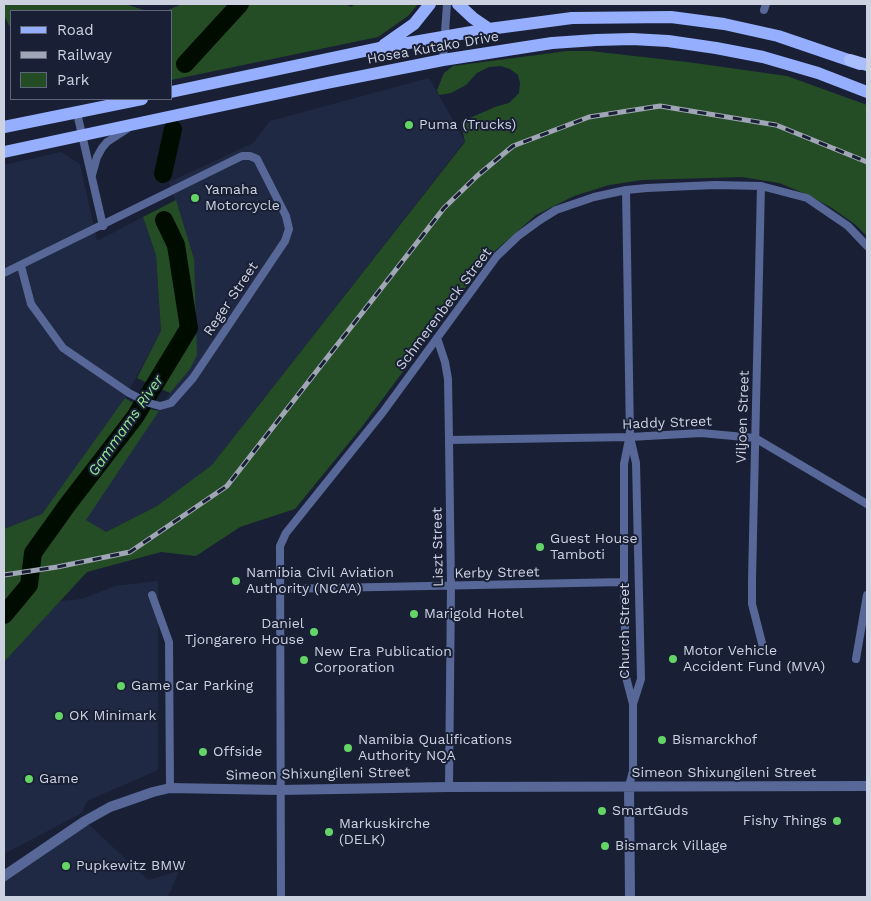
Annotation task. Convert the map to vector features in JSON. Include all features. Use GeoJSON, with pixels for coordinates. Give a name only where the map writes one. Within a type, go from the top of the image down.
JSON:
{"type":"FeatureCollection","features":[{"type":"Feature","properties":{"kind":"highway"},"geometry":{"type":"LineString","coordinates":[[850,60],[867,66]]}},
{"type":"Feature","properties":{"kind":"main road"},"geometry":{"type":"LineString","coordinates":[[379,48],[414,24],[430,4]]}},
{"type":"Feature","properties":{"kind":"main road"},"geometry":{"type":"LineString","coordinates":[[458,4],[472,18],[489,29]]}},
{"type":"Feature","properties":{"kind":"main road","name":"Hosea Kutako Drive"},"geometry":{"type":"LineString","coordinates":[[172,92],[379,48],[489,29],[572,18],[671,17],[724,24],[778,36],[850,60]]}},
{"type":"Feature","properties":{"kind":"main road","name":"Hosea Kutako Drive"},"geometry":{"type":"LineString","coordinates":[[4,152],[443,60],[561,42],[632,39],[716,48],[763,57],[818,73],[867,92]]}},
{"type":"Feature","properties":{"kind":"main road"},"geometry":{"type":"LineString","coordinates":[[4,127],[137,100]]}},
{"type":"Feature","properties":{"kind":"street"},"geometry":{"type":"LineString","coordinates":[[443,60],[447,4]]}},
{"type":"Feature","properties":{"kind":"street"},"geometry":{"type":"LineString","coordinates":[[77,113],[103,226]]}},
{"type":"Feature","properties":{"kind":"street"},"geometry":{"type":"LineString","coordinates":[[91,176],[102,148],[135,124]]}},
{"type":"Feature","properties":{"kind":"street","name":"Reger Street"},"geometry":{"type":"LineString","coordinates":[[4,273],[242,156],[257,159],[286,216],[289,229],[285,241],[193,378],[171,402],[160,406],[129,393],[63,348],[31,304],[21,266]]}},
{"type":"Feature","properties":{"kind":"street","name":"Schmerenbeck Street"},"geometry":{"type":"LineString","coordinates":[[281,897],[280,546],[286,533],[383,412],[497,256],[518,236],[556,210],[594,197],[626,190],[716,185],[761,186],[807,198],[848,226],[867,246]]}},
{"type":"Feature","properties":{"kind":"street","name":"Viljoen Street"},"geometry":{"type":"LineString","coordinates":[[761,186],[752,528],[752,604],[763,647]]}},
{"type":"Feature","properties":{"kind":"street","name":"Church Street"},"geometry":{"type":"LineString","coordinates":[[626,190],[630,437],[636,463],[641,679],[633,704]]}},
{"type":"Feature","properties":{"kind":"street","name":"Liszt Street"},"geometry":{"type":"LineString","coordinates":[[437,338],[445,362],[448,379],[451,587],[449,787]]}},
{"type":"Feature","properties":{"kind":"street","name":"Haddy Street"},"geometry":{"type":"LineString","coordinates":[[449,440],[630,437],[701,433],[755,438],[867,504]]}},
{"type":"Feature","properties":{"kind":"street","name":"Church Street"},"geometry":{"type":"LineString","coordinates":[[630,437],[624,464],[626,677],[633,704],[633,771],[629,786],[630,897]]}},
{"type":"Feature","properties":{"kind":"street","name":"Kerby Street"},"geometry":{"type":"LineString","coordinates":[[280,589],[624,582]]}},
{"type":"Feature","properties":{"kind":"street"},"geometry":{"type":"LineString","coordinates":[[152,595],[169,642],[170,788]]}},
{"type":"Feature","properties":{"kind":"street"},"geometry":{"type":"LineString","coordinates":[[856,659],[867,595]]}},
{"type":"Feature","properties":{"kind":"street","name":"Simeon Shixungileni Street"},"geometry":{"type":"LineString","coordinates":[[4,876],[110,807],[170,788],[280,790],[449,787],[867,786]]}},
{"type":"Feature","properties":{"kind":"shaded area"},"geometry":{"type":"Polygon","coordinates":[[[429,78],[465,141],[212,465],[157,506],[106,532],[86,520],[170,393],[190,369],[194,259],[169,182],[253,143],[270,121],[429,78]]]}},
{"type":"Feature","properties":{"kind":"shaded area"},"geometry":{"type":"Polygon","coordinates":[[[61,152],[80,164],[97,241],[143,217],[156,255],[161,331],[125,398],[42,514],[4,529],[4,165],[61,152]]]}},
{"type":"Feature","properties":{"kind":"shaded area"},"geometry":{"type":"Polygon","coordinates":[[[158,581],[158,770],[87,801],[82,813],[4,854],[4,662],[60,601],[82,599],[115,586],[158,581]]]}},
{"type":"Feature","properties":{"kind":"shaded area"},"geometry":{"type":"Polygon","coordinates":[[[85,821],[148,880],[179,871],[168,897],[4,897],[4,876],[85,821]]]}},
{"type":"Feature","properties":{"kind":"green space"},"geometry":{"type":"Polygon","coordinates":[[[4,4],[125,4],[144,10],[10,10],[10,27],[4,15],[4,4]]]}},
{"type":"Feature","properties":{"kind":"green space"},"geometry":{"type":"Polygon","coordinates":[[[182,4],[345,4],[351,7],[356,4],[418,4],[408,16],[378,37],[172,80],[172,10],[168,10],[182,4]]]}},
{"type":"Feature","properties":{"kind":"green space"},"geometry":{"type":"Polygon","coordinates":[[[567,51],[590,51],[687,62],[787,76],[867,105],[867,236],[856,225],[832,208],[806,194],[779,183],[742,177],[642,180],[609,185],[574,196],[536,215],[489,256],[361,428],[295,509],[240,527],[196,556],[161,552],[87,572],[4,662],[4,529],[42,514],[125,398],[140,407],[159,411],[86,520],[106,532],[157,506],[212,465],[465,142],[461,122],[509,103],[519,93],[520,83],[518,75],[510,69],[501,66],[489,67],[477,73],[466,85],[451,93],[439,95],[437,90],[444,73],[453,66],[567,51]]]}},
{"type":"Feature","properties":{"kind":"green space"},"geometry":{"type":"Polygon","coordinates":[[[176,200],[194,259],[197,355],[190,369],[170,393],[137,378],[161,331],[156,255],[143,217],[176,200]]]}},
{"type":"Feature","properties":{"kind":"waterway","name":"Gammams River"},"geometry":{"type":"LineString","coordinates":[[185,64],[240,4]]}},
{"type":"Feature","properties":{"kind":"waterway","name":"Gammams River"},"geometry":{"type":"LineString","coordinates":[[163,174],[173,129]]}},
{"type":"Feature","properties":{"kind":"waterway","name":"Gammams River"},"geometry":{"type":"LineString","coordinates":[[4,615],[29,585],[33,553],[135,417],[189,328],[176,245],[164,220]]}},
{"type":"Feature","properties":{"kind":"railway"},"geometry":{"type":"LineString","coordinates":[[4,575],[57,567],[130,552],[227,486],[444,208],[477,176],[513,146],[589,117],[660,106],[776,125],[867,162]]}},
{"type":"Feature","properties":{"kind":"place","name":"Puma (Trucks)"},"geometry":{"type":"Point","coordinates":[409,125]}},
{"type":"Feature","properties":{"kind":"place","name":"Yamaha Motorcycle"},"geometry":{"type":"Point","coordinates":[195,198]}},
{"type":"Feature","properties":{"kind":"place","name":"Guest House Tamboti"},"geometry":{"type":"Point","coordinates":[540,547]}},
{"type":"Feature","properties":{"kind":"place","name":"Namibia Civil Aviation Authority (NCAA)"},"geometry":{"type":"Point","coordinates":[236,581]}},
{"type":"Feature","properties":{"kind":"place","name":"Marigold Hotel"},"geometry":{"type":"Point","coordinates":[414,614]}},
{"type":"Feature","properties":{"kind":"place","name":"Daniel Tjongarero House"},"geometry":{"type":"Point","coordinates":[314,632]}},
{"type":"Feature","properties":{"kind":"place","name":"Motor Vehicle Accident Fund (MVA)"},"geometry":{"type":"Point","coordinates":[673,659]}},
{"type":"Feature","properties":{"kind":"place","name":"New Era Publication Corporation"},"geometry":{"type":"Point","coordinates":[304,660]}},
{"type":"Feature","properties":{"kind":"place","name":"Game Car Parking"},"geometry":{"type":"Point","coordinates":[121,686]}},
{"type":"Feature","properties":{"kind":"place","name":"OK Minimark"},"geometry":{"type":"Point","coordinates":[59,716]}},
{"type":"Feature","properties":{"kind":"place","name":"Bismarckhof"},"geometry":{"type":"Point","coordinates":[662,740]}},
{"type":"Feature","properties":{"kind":"place","name":"Namibia Qualifications Authority NQA"},"geometry":{"type":"Point","coordinates":[348,748]}},
{"type":"Feature","properties":{"kind":"place","name":"Offside"},"geometry":{"type":"Point","coordinates":[203,752]}},
{"type":"Feature","properties":{"kind":"place","name":"Game"},"geometry":{"type":"Point","coordinates":[29,779]}},
{"type":"Feature","properties":{"kind":"place","name":"SmartGuds"},"geometry":{"type":"Point","coordinates":[602,811]}},
{"type":"Feature","properties":{"kind":"place","name":"Fishy Things"},"geometry":{"type":"Point","coordinates":[837,821]}},
{"type":"Feature","properties":{"kind":"place","name":"Markuskirche (DELK)"},"geometry":{"type":"Point","coordinates":[329,832]}},
{"type":"Feature","properties":{"kind":"place","name":"Bismarck Village"},"geometry":{"type":"Point","coordinates":[605,846]}},
{"type":"Feature","properties":{"kind":"place","name":"Pupkewitz BMW"},"geometry":{"type":"Point","coordinates":[66,866]}}]}
